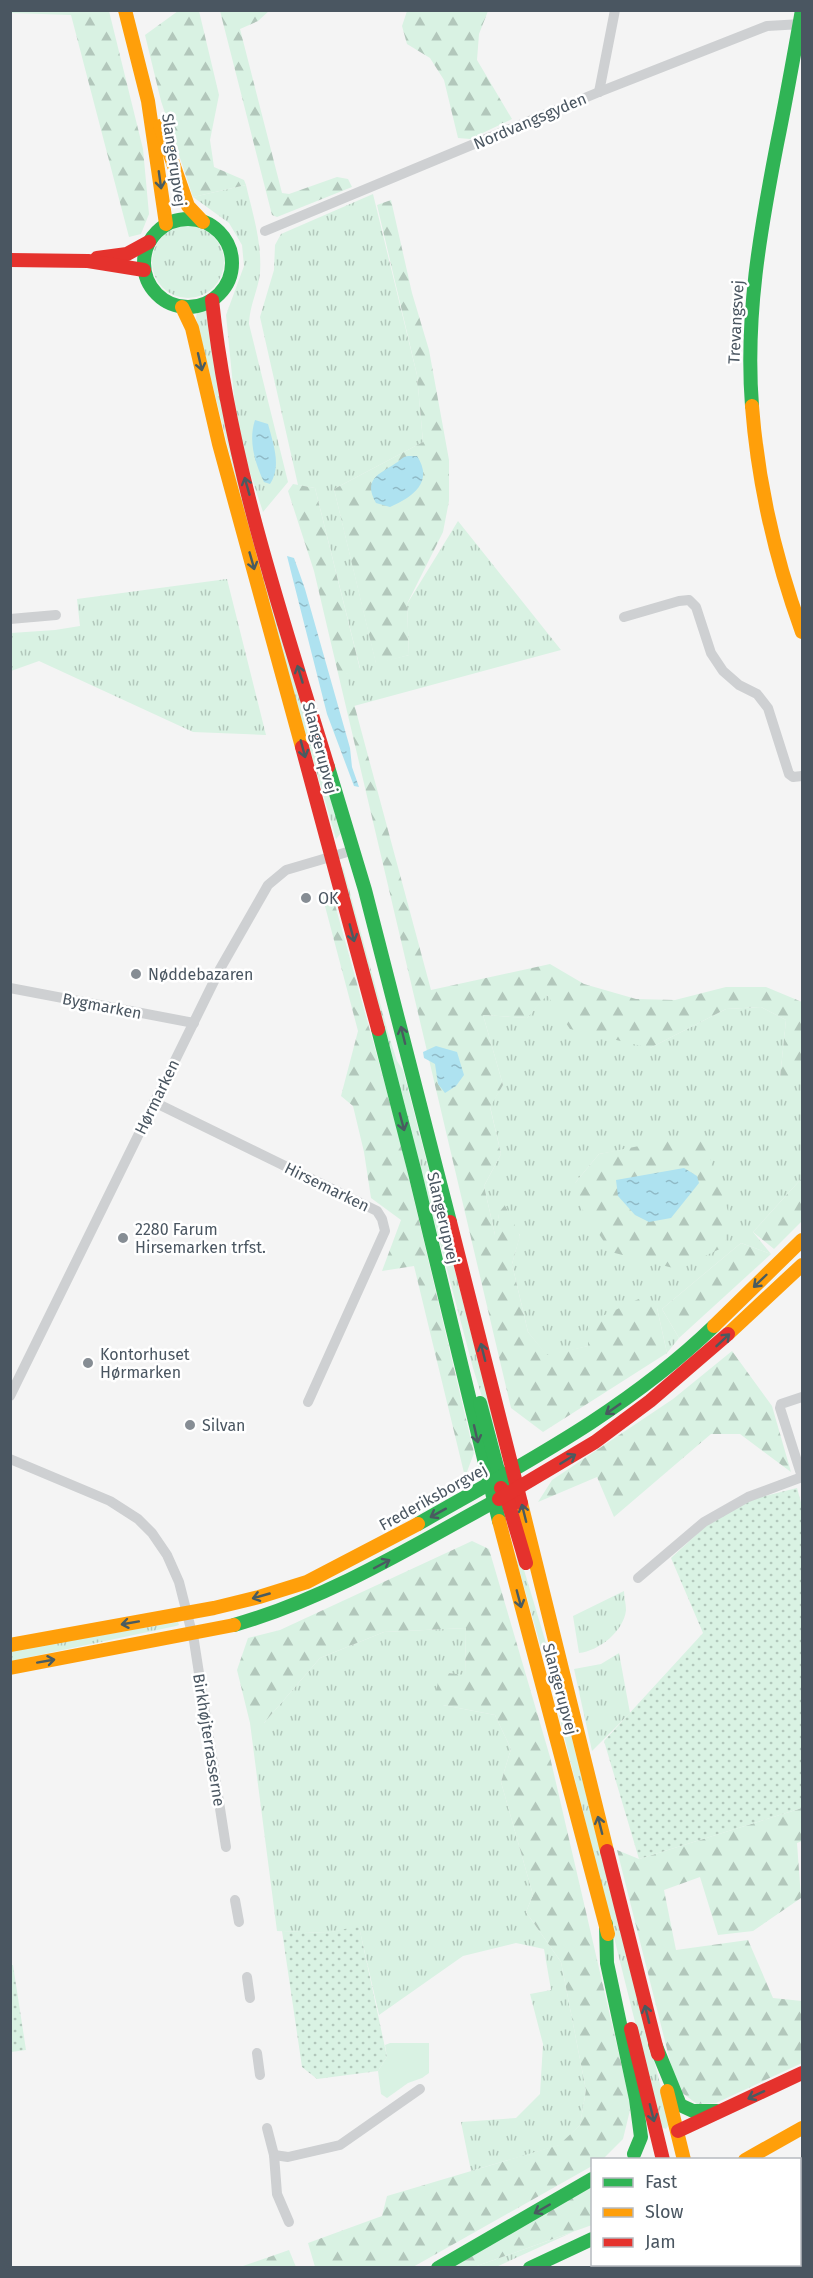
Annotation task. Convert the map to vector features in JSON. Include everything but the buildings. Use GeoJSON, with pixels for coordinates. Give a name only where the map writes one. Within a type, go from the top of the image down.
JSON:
{"type":"FeatureCollection","features":[{"type":"Feature","properties":{"kind":"main road","name":"Slangerupvej"},"geometry":{"type":"LineString","coordinates":[[125,10],[148,101],[166,224]]}},
{"type":"Feature","properties":{"kind":"main road","name":"Trevangsvej"},"geometry":{"type":"LineString","coordinates":[[801,19],[756,258],[751,310],[750,363],[751,410],[762,492],[770,533],[786,591],[802,632]]}},
{"type":"Feature","properties":{"kind":"main road","name":"Slangerupvej"},"geometry":{"type":"LineString","coordinates":[[148,101],[155,112],[188,206],[203,222]]}},
{"type":"Feature","properties":{"kind":"main road"},"geometry":{"type":"LineString","coordinates":[[88,261],[127,254],[149,242],[166,224],[184,219],[203,222],[218,231],[228,245],[231,254],[229,280],[212,300],[192,307],[182,307],[164,300],[151,288],[144,270],[149,242]]}},
{"type":"Feature","properties":{"kind":"main road"},"geometry":{"type":"LineString","coordinates":[[10,260],[88,261],[144,270]]}},
{"type":"Feature","properties":{"kind":"main road","name":"Slangerupvej"},"geometry":{"type":"LineString","coordinates":[[212,300],[217,346],[233,437],[290,644],[354,850],[513,1470],[506,1495],[662,2158]]}},
{"type":"Feature","properties":{"kind":"main road","name":"Slangerupvej"},"geometry":{"type":"LineString","coordinates":[[182,307],[192,328],[219,444],[285,681],[412,1162],[446,1305],[495,1481],[506,1495],[552,1632],[684,2158]]}},
{"type":"Feature","properties":{"kind":"main road","name":"Frederiksborgvej"},"geometry":{"type":"LineString","coordinates":[[10,1645],[187,1613],[259,1597],[307,1582],[386,1542],[577,1433],[653,1379],[711,1329],[802,1240]]}},
{"type":"Feature","properties":{"kind":"main road","name":"Frederiksborgvej"},"geometry":{"type":"LineString","coordinates":[[10,1668],[193,1634],[283,1609],[340,1586],[506,1495],[595,1442],[667,1388],[719,1344],[802,1265]]}},
{"type":"Feature","properties":{"kind":"main road"},"geometry":{"type":"LineString","coordinates":[[495,1481],[508,1489],[506,1495]]}},
{"type":"Feature","properties":{"kind":"main road"},"geometry":{"type":"LineString","coordinates":[[606,1924],[607,1963],[640,2127],[640,2137],[629,2157]]}},
{"type":"Feature","properties":{"kind":"main road"},"geometry":{"type":"LineString","coordinates":[[655,2044],[680,2105],[696,2112],[721,2111]]}},
{"type":"Feature","properties":{"kind":"main road"},"geometry":{"type":"LineString","coordinates":[[629,2157],[802,2073]]}},
{"type":"Feature","properties":{"kind":"main road"},"geometry":{"type":"LineString","coordinates":[[749,2158],[802,2128]]}},
{"type":"Feature","properties":{"kind":"main road"},"geometry":{"type":"LineString","coordinates":[[438,2268],[591,2180]]}},
{"type":"Feature","properties":{"kind":"main road"},"geometry":{"type":"LineString","coordinates":[[530,2268],[591,2239]]}},
{"type":"Feature","properties":{"kind":"street"},"geometry":{"type":"LineString","coordinates":[[599,92],[615,10]]}},
{"type":"Feature","properties":{"kind":"street","name":"Nordvangsgyden"},"geometry":{"type":"LineString","coordinates":[[265,231],[599,92],[767,26],[801,19]]}},
{"type":"Feature","properties":{"kind":"street"},"geometry":{"type":"LineString","coordinates":[[624,617],[689,600],[696,607],[711,653],[723,671],[739,685],[757,694],[768,708],[789,774],[792,777],[802,776]]}},
{"type":"Feature","properties":{"kind":"street"},"geometry":{"type":"LineString","coordinates":[[10,619],[56,615]]}},
{"type":"Feature","properties":{"kind":"street","name":"Hørmarken"},"geometry":{"type":"LineString","coordinates":[[10,1396],[227,955],[268,885],[286,870],[354,850]]}},
{"type":"Feature","properties":{"kind":"street","name":"Bygmarken"},"geometry":{"type":"LineString","coordinates":[[10,988],[194,1023]]}},
{"type":"Feature","properties":{"kind":"street","name":"Hirsemarken"},"geometry":{"type":"LineString","coordinates":[[154,1102],[377,1211],[382,1220],[385,1231],[308,1402]]}},
{"type":"Feature","properties":{"kind":"street"},"geometry":{"type":"LineString","coordinates":[[638,1578],[704,1522],[748,1497],[802,1477],[780,1408],[781,1404],[802,1397]]}},
{"type":"Feature","properties":{"kind":"street","name":"Birkhøjterrasserne"},"geometry":{"type":"LineString","coordinates":[[10,1459],[110,1501],[138,1519],[152,1533],[167,1555],[179,1582],[193,1634],[226,1847]]}},
{"type":"Feature","properties":{"kind":"street"},"geometry":{"type":"LineString","coordinates":[[235,1900],[239,1922]]}},
{"type":"Feature","properties":{"kind":"street"},"geometry":{"type":"LineString","coordinates":[[247,1977],[250,1998]]}},
{"type":"Feature","properties":{"kind":"street"},"geometry":{"type":"LineString","coordinates":[[257,2053],[260,2074]]}},
{"type":"Feature","properties":{"kind":"street"},"geometry":{"type":"LineString","coordinates":[[274,2155],[288,2157],[340,2145],[420,2089]]}},
{"type":"Feature","properties":{"kind":"street"},"geometry":{"type":"LineString","coordinates":[[267,2128],[274,2155],[277,2194],[289,2222]]}},
{"type":"Feature","properties":{"kind":"green space"},"geometry":{"type":"Polygon","coordinates":[[[10,11],[109,11],[143,149],[149,214],[141,234],[129,237],[71,15],[11,13],[10,11]]]}},
{"type":"Feature","properties":{"kind":"green space"},"geometry":{"type":"Polygon","coordinates":[[[178,11],[199,11],[219,95],[210,140],[214,167],[244,180],[246,185],[193,197],[161,101],[145,35],[178,11]]]}},
{"type":"Feature","properties":{"kind":"green space"},"geometry":{"type":"Polygon","coordinates":[[[220,11],[269,11],[258,21],[240,29],[282,193],[289,194],[337,177],[348,179],[352,187],[277,217],[272,215],[220,11]]]}},
{"type":"Feature","properties":{"kind":"green space"},"geometry":{"type":"Polygon","coordinates":[[[407,11],[488,11],[479,34],[477,60],[512,119],[470,139],[458,138],[444,80],[430,58],[407,44],[402,26],[407,11]]]}},
{"type":"Feature","properties":{"kind":"green space"},"geometry":{"type":"Polygon","coordinates":[[[246,185],[260,250],[260,273],[249,324],[288,482],[263,512],[238,436],[226,315],[244,266],[242,245],[229,223],[193,197],[246,185]]]}},
{"type":"Feature","properties":{"kind":"green space"},"geometry":{"type":"Polygon","coordinates":[[[373,194],[417,375],[423,442],[334,489],[376,663],[409,655],[407,604],[458,521],[561,650],[354,706],[345,674],[360,668],[315,488],[298,485],[260,317],[274,270],[275,245],[281,234],[373,194]]]}},
{"type":"Feature","properties":{"kind":"green space"},"geometry":{"type":"Polygon","coordinates":[[[391,200],[412,293],[429,350],[449,460],[449,501],[443,532],[407,604],[409,655],[376,664],[334,489],[423,442],[417,375],[377,205],[391,200]]]}},
{"type":"Feature","properties":{"kind":"green space"},"geometry":{"type":"Polygon","coordinates":[[[188,226],[208,232],[218,242],[224,262],[218,282],[208,292],[188,298],[168,292],[158,282],[152,262],[158,242],[168,232],[188,226]]]}},
{"type":"Feature","properties":{"kind":"green space"},"geometry":{"type":"Polygon","coordinates":[[[207,310],[342,832],[336,839],[260,576],[196,318],[197,312],[207,310]]]}},
{"type":"Feature","properties":{"kind":"green space"},"geometry":{"type":"Polygon","coordinates":[[[293,484],[315,488],[360,669],[346,674],[431,990],[550,964],[584,984],[636,999],[675,1000],[726,987],[766,987],[802,1002],[802,1078],[780,1078],[786,1020],[761,1007],[726,1009],[650,1048],[570,1029],[547,995],[527,1018],[483,1015],[503,1085],[490,1107],[501,1154],[484,1186],[495,1235],[501,1234],[498,1214],[505,1205],[520,1236],[512,1264],[528,1332],[547,1355],[588,1346],[588,1323],[647,1295],[657,1308],[667,1353],[543,1432],[511,1408],[314,571],[288,491],[293,484]]]}},
{"type":"Feature","properties":{"kind":"green space"},"geometry":{"type":"Polygon","coordinates":[[[227,579],[266,735],[193,732],[39,661],[11,671],[11,633],[80,626],[77,599],[227,579]]]}},
{"type":"Feature","properties":{"kind":"green space"},"geometry":{"type":"Polygon","coordinates":[[[343,867],[389,1036],[397,1061],[403,1070],[497,1433],[487,1413],[473,1368],[341,868],[343,867]]]}},
{"type":"Feature","properties":{"kind":"green space"},"geometry":{"type":"Polygon","coordinates":[[[321,891],[334,901],[397,1128],[474,1453],[465,1477],[414,1266],[382,1271],[401,1220],[371,1198],[364,1152],[353,1106],[341,1096],[358,1031],[321,891]]]}},
{"type":"Feature","properties":{"kind":"green space"},"geometry":{"type":"Polygon","coordinates":[[[546,995],[650,1048],[726,1009],[761,1007],[786,1020],[780,1078],[802,1078],[802,1178],[753,1232],[771,1254],[741,1243],[662,1309],[679,1338],[667,1353],[657,1308],[588,1346],[547,1356],[528,1332],[512,1264],[520,1235],[498,1214],[502,1235],[495,1235],[484,1186],[501,1154],[490,1106],[503,1085],[483,1015],[527,1018],[546,995]],[[634,1148],[599,1154],[575,1183],[634,1148]]]}},
{"type":"Feature","properties":{"kind":"green space"},"geometry":{"type":"Polygon","coordinates":[[[689,1136],[704,1141],[729,1214],[724,1247],[677,1269],[611,1252],[582,1209],[575,1183],[599,1154],[689,1136]]]}},
{"type":"Feature","properties":{"kind":"green space"},"geometry":{"type":"Polygon","coordinates":[[[802,1178],[802,1221],[774,1249],[753,1232],[802,1178]]]}},
{"type":"Feature","properties":{"kind":"green space"},"geometry":{"type":"Polygon","coordinates":[[[741,1243],[771,1254],[679,1338],[662,1309],[741,1243]]]}},
{"type":"Feature","properties":{"kind":"green space"},"geometry":{"type":"Polygon","coordinates":[[[732,1351],[772,1406],[791,1472],[740,1434],[711,1434],[614,1517],[597,1477],[538,1502],[552,1480],[673,1399],[732,1351]]]}},
{"type":"Feature","properties":{"kind":"green space"},"geometry":{"type":"Polygon","coordinates":[[[797,1488],[802,1506],[802,1808],[639,1859],[604,1741],[703,1633],[671,1558],[708,1524],[753,1499],[797,1488]]]}},
{"type":"Feature","properties":{"kind":"green space"},"geometry":{"type":"Polygon","coordinates":[[[515,1540],[549,1653],[543,1655],[517,1562],[515,1540]]]}},
{"type":"Feature","properties":{"kind":"green space"},"geometry":{"type":"Polygon","coordinates":[[[472,1541],[489,1549],[550,1757],[631,2106],[623,2139],[604,2158],[591,2158],[591,2167],[413,2267],[315,2267],[308,2243],[382,2216],[387,2196],[559,2145],[580,2125],[586,2090],[561,1962],[526,1912],[533,1895],[501,1782],[511,1749],[495,1715],[443,1705],[436,1692],[439,1677],[448,1673],[465,1675],[466,1628],[384,1632],[320,1658],[264,1723],[250,1723],[237,1670],[248,1638],[280,1630],[472,1541]]]}},
{"type":"Feature","properties":{"kind":"green space"},"geometry":{"type":"Polygon","coordinates":[[[624,1591],[626,1610],[616,1632],[602,1644],[579,1653],[573,1616],[624,1591]]]}},
{"type":"Feature","properties":{"kind":"green space"},"geometry":{"type":"Polygon","coordinates":[[[178,1622],[179,1625],[176,1626],[11,1661],[11,1651],[178,1622]]]}},
{"type":"Feature","properties":{"kind":"green space"},"geometry":{"type":"Polygon","coordinates":[[[466,1628],[465,1676],[448,1673],[443,1705],[495,1715],[511,1749],[501,1782],[533,1895],[526,1912],[561,1962],[586,2090],[580,2125],[560,2145],[471,2171],[461,2122],[516,2118],[540,2094],[543,2044],[530,1994],[551,1990],[544,1949],[516,1943],[463,1956],[379,2015],[359,1927],[326,1933],[277,1931],[250,1723],[264,1723],[320,1658],[384,1632],[466,1628]]]}},
{"type":"Feature","properties":{"kind":"green space"},"geometry":{"type":"Polygon","coordinates":[[[619,1653],[630,1713],[592,1751],[574,1669],[601,1664],[619,1653]]]}},
{"type":"Feature","properties":{"kind":"green space"},"geometry":{"type":"Polygon","coordinates":[[[559,1688],[670,2123],[666,2129],[661,2127],[553,1691],[559,1688]]]}},
{"type":"Feature","properties":{"kind":"green space"},"geometry":{"type":"Polygon","coordinates":[[[802,1808],[802,1841],[797,1843],[801,1898],[753,1931],[718,1935],[700,1877],[664,1890],[676,1950],[748,1940],[773,1998],[802,2001],[802,2063],[716,2103],[697,2104],[677,2089],[617,1850],[639,1859],[802,1808]]]}},
{"type":"Feature","properties":{"kind":"green space"},"geometry":{"type":"Polygon","coordinates":[[[359,1926],[387,2057],[378,2071],[317,2079],[302,2067],[282,1931],[326,1933],[359,1926]]]}},
{"type":"Feature","properties":{"kind":"green space"},"geometry":{"type":"Polygon","coordinates":[[[11,1965],[13,1965],[26,2050],[11,2052],[11,1965]]]}},
{"type":"Feature","properties":{"kind":"green space"},"geometry":{"type":"Polygon","coordinates":[[[429,2043],[429,2073],[408,2083],[387,2098],[381,2094],[378,2071],[387,2057],[385,2045],[429,2043]]]}},
{"type":"Feature","properties":{"kind":"green space"},"geometry":{"type":"Polygon","coordinates":[[[591,2186],[591,2225],[474,2267],[451,2268],[591,2186]]]}},
{"type":"Feature","properties":{"kind":"green space"},"geometry":{"type":"Polygon","coordinates":[[[573,2232],[496,2267],[474,2267],[573,2232]]]}},
{"type":"Feature","properties":{"kind":"green space"},"geometry":{"type":"Polygon","coordinates":[[[289,2250],[296,2267],[240,2267],[289,2250]]]}},
{"type":"Feature","properties":{"kind":"water"},"geometry":{"type":"Polygon","coordinates":[[[255,420],[268,424],[274,447],[276,462],[274,477],[270,484],[264,482],[254,452],[252,436],[255,420]]]}},
{"type":"Feature","properties":{"kind":"water"},"geometry":{"type":"Polygon","coordinates":[[[408,456],[417,456],[422,465],[422,481],[418,488],[390,507],[376,503],[371,488],[374,478],[408,456]]]}},
{"type":"Feature","properties":{"kind":"water"},"geometry":{"type":"Polygon","coordinates":[[[287,556],[294,558],[305,589],[359,787],[354,786],[327,714],[287,556]]]}},
{"type":"Feature","properties":{"kind":"water"},"geometry":{"type":"Polygon","coordinates":[[[436,1046],[457,1052],[464,1075],[456,1086],[445,1093],[438,1084],[435,1064],[424,1058],[423,1052],[436,1046]]]}},
{"type":"Feature","properties":{"kind":"water"},"geometry":{"type":"Polygon","coordinates":[[[684,1168],[697,1176],[699,1183],[671,1218],[649,1222],[635,1215],[618,1196],[616,1180],[684,1168]]]}},
{"type":"Feature","properties":{"kind":"traffic: fast"},"geometry":{"type":"LineString","coordinates":[[752,406],[750,373],[752,307],[756,275],[765,210],[802,10]]}},
{"type":"Feature","properties":{"kind":"traffic: fast"},"geometry":{"type":"LineString","coordinates":[[188,219],[205,222],[219,232],[229,246],[232,263],[229,280],[219,294],[205,304],[188,307],[171,304],[157,294],[147,280],[144,263],[147,246],[157,232],[171,222],[188,219]]}},
{"type":"Feature","properties":{"kind":"traffic: fast"},"geometry":{"type":"LineString","coordinates":[[328,767],[365,890],[450,1222]]}},
{"type":"Feature","properties":{"kind":"traffic: fast"},"geometry":{"type":"LineString","coordinates":[[378,1029],[499,1521]]}},
{"type":"Feature","properties":{"kind":"traffic: fast"},"geometry":{"type":"LineString","coordinates":[[418,1524],[535,1457],[609,1410],[645,1384],[714,1326]]}},
{"type":"Feature","properties":{"kind":"traffic: fast"},"geometry":{"type":"LineString","coordinates":[[480,1403],[500,1478],[506,1486]]}},
{"type":"Feature","properties":{"kind":"traffic: fast"},"geometry":{"type":"LineString","coordinates":[[234,1625],[269,1614],[337,1586],[499,1499]]}},
{"type":"Feature","properties":{"kind":"traffic: fast"},"geometry":{"type":"LineString","coordinates":[[606,1924],[607,1963],[636,2099],[641,2137],[634,2154]]}},
{"type":"Feature","properties":{"kind":"traffic: fast"},"geometry":{"type":"LineString","coordinates":[[655,2044],[680,2105],[693,2111],[717,2111]]}},
{"type":"Feature","properties":{"kind":"traffic: fast"},"geometry":{"type":"LineString","coordinates":[[438,2268],[591,2180]]}},
{"type":"Feature","properties":{"kind":"traffic: fast"},"geometry":{"type":"LineString","coordinates":[[530,2268],[591,2239]]}},
{"type":"Feature","properties":{"kind":"traffic: slow"},"geometry":{"type":"LineString","coordinates":[[125,10],[148,101],[166,224]]}},
{"type":"Feature","properties":{"kind":"traffic: slow"},"geometry":{"type":"LineString","coordinates":[[160,126],[188,206],[203,222]]}},
{"type":"Feature","properties":{"kind":"traffic: slow"},"geometry":{"type":"LineString","coordinates":[[182,307],[192,328],[219,444],[302,747]]}},
{"type":"Feature","properties":{"kind":"traffic: slow"},"geometry":{"type":"LineString","coordinates":[[752,406],[769,521],[802,632]]}},
{"type":"Feature","properties":{"kind":"traffic: slow"},"geometry":{"type":"LineString","coordinates":[[714,1326],[802,1240]]}},
{"type":"Feature","properties":{"kind":"traffic: slow"},"geometry":{"type":"LineString","coordinates":[[728,1334],[802,1265]]}},
{"type":"Feature","properties":{"kind":"traffic: slow"},"geometry":{"type":"LineString","coordinates":[[521,1503],[607,1851]]}},
{"type":"Feature","properties":{"kind":"traffic: slow"},"geometry":{"type":"LineString","coordinates":[[499,1521],[608,1934]]}},
{"type":"Feature","properties":{"kind":"traffic: slow"},"geometry":{"type":"LineString","coordinates":[[10,1645],[214,1608],[259,1597],[307,1582],[418,1524]]}},
{"type":"Feature","properties":{"kind":"traffic: slow"},"geometry":{"type":"LineString","coordinates":[[10,1668],[234,1625]]}},
{"type":"Feature","properties":{"kind":"traffic: slow"},"geometry":{"type":"LineString","coordinates":[[667,2091],[684,2158]]}},
{"type":"Feature","properties":{"kind":"traffic: slow"},"geometry":{"type":"LineString","coordinates":[[749,2158],[802,2128]]}},
{"type":"Feature","properties":{"kind":"traffic: jam"},"geometry":{"type":"LineString","coordinates":[[97,258],[127,254],[149,242]]}},
{"type":"Feature","properties":{"kind":"traffic: jam"},"geometry":{"type":"LineString","coordinates":[[10,260],[88,261],[144,270]]}},
{"type":"Feature","properties":{"kind":"traffic: jam"},"geometry":{"type":"LineString","coordinates":[[212,300],[220,360],[244,478],[275,594],[328,767]]}},
{"type":"Feature","properties":{"kind":"traffic: jam"},"geometry":{"type":"LineString","coordinates":[[302,747],[378,1029]]}},
{"type":"Feature","properties":{"kind":"traffic: jam"},"geometry":{"type":"LineString","coordinates":[[450,1222],[521,1503]]}},
{"type":"Feature","properties":{"kind":"traffic: jam"},"geometry":{"type":"LineString","coordinates":[[499,1499],[595,1442],[650,1401],[728,1334]]}},
{"type":"Feature","properties":{"kind":"traffic: jam"},"geometry":{"type":"LineString","coordinates":[[501,1488],[506,1495],[526,1563]]}},
{"type":"Feature","properties":{"kind":"traffic: jam"},"geometry":{"type":"LineString","coordinates":[[607,1851],[658,2054]]}},
{"type":"Feature","properties":{"kind":"traffic: jam"},"geometry":{"type":"LineString","coordinates":[[631,2029],[663,2158]]}},
{"type":"Feature","properties":{"kind":"traffic: jam"},"geometry":{"type":"LineString","coordinates":[[678,2131],[802,2073]]}},
{"type":"Feature","properties":{"kind":"traffic: jam"},"geometry":{"type":"LineString","coordinates":[[774,2268],[778,2266]]}},
{"type":"Feature","properties":{"kind":"place","name":"OK"},"geometry":{"type":"Point","coordinates":[306,898]}},
{"type":"Feature","properties":{"kind":"place","name":"Nøddebazaren"},"geometry":{"type":"Point","coordinates":[136,974]}},
{"type":"Feature","properties":{"kind":"place","name":"2280 Farum Hirsemarken trfst."},"geometry":{"type":"Point","coordinates":[123,1238]}},
{"type":"Feature","properties":{"kind":"place","name":"Kontorhuset Hørmarken"},"geometry":{"type":"Point","coordinates":[88,1363]}},
{"type":"Feature","properties":{"kind":"place","name":"Silvan"},"geometry":{"type":"Point","coordinates":[190,1425]}}]}
